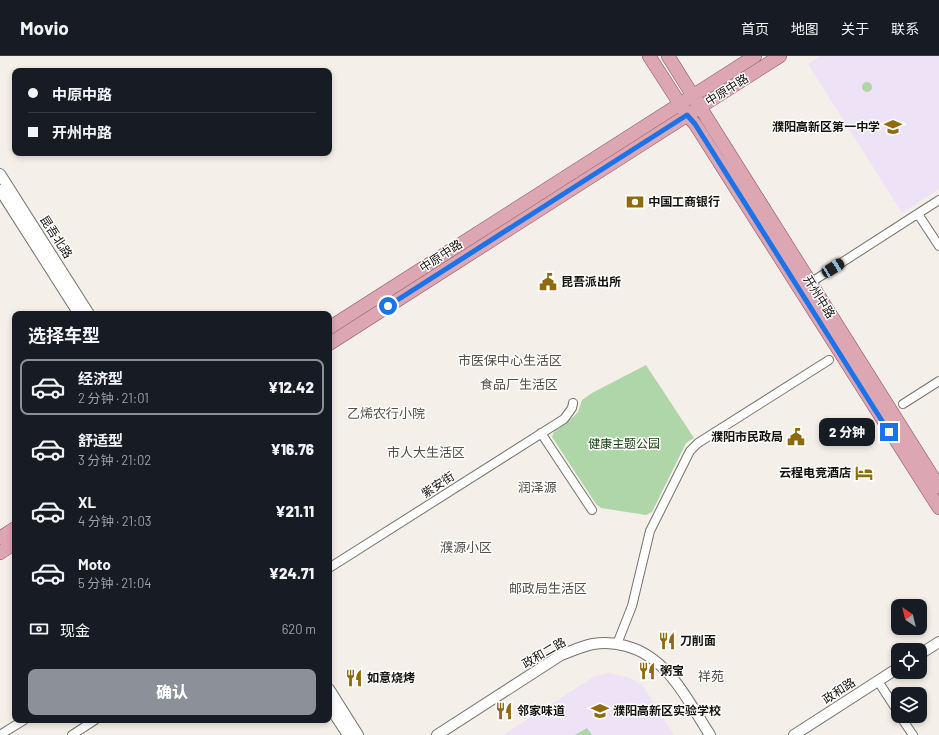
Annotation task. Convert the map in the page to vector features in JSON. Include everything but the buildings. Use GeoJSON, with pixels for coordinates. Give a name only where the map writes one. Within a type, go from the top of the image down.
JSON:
{"type":"FeatureCollection","features":[{"type":"Feature","properties":{"kind":"main road","name":"开州中路"},"geometry":{"type":"LineString","coordinates":[[649,56],[679,104],[695,124],[939,508]]}},
{"type":"Feature","properties":{"kind":"main road","name":"开州中路"},"geometry":{"type":"LineString","coordinates":[[668,56],[939,487]]}},
{"type":"Feature","properties":{"kind":"main road","name":"中原中路"},"geometry":{"type":"LineString","coordinates":[[332,326],[755,56]]}},
{"type":"Feature","properties":{"kind":"main road","name":"中原中路"},"geometry":{"type":"LineString","coordinates":[[332,342],[780,56]]}},
{"type":"Feature","properties":{"kind":"main road"},"geometry":{"type":"LineString","coordinates":[[0,538],[12,530]]}},
{"type":"Feature","properties":{"kind":"main road"},"geometry":{"type":"LineString","coordinates":[[0,553],[12,545]]}},
{"type":"Feature","properties":{"kind":"street","name":"昆吾北路"},"geometry":{"type":"LineString","coordinates":[[0,174],[88,311]]}},
{"type":"Feature","properties":{"kind":"street","name":"昆吾北路"},"geometry":{"type":"LineString","coordinates":[[0,190],[77,311]]}},
{"type":"Feature","properties":{"kind":"street"},"geometry":{"type":"LineString","coordinates":[[810,283],[939,200]]}},
{"type":"Feature","properties":{"kind":"street"},"geometry":{"type":"LineString","coordinates":[[918,214],[939,246]]}},
{"type":"Feature","properties":{"kind":"street"},"geometry":{"type":"LineString","coordinates":[[617,644],[632,606],[650,531],[690,450],[698,442],[829,360]]}},
{"type":"Feature","properties":{"kind":"street"},"geometry":{"type":"LineString","coordinates":[[903,404],[939,381]]}},
{"type":"Feature","properties":{"kind":"street","name":"紫安街"},"geometry":{"type":"LineString","coordinates":[[332,566],[564,419],[572,408],[573,403]]}},
{"type":"Feature","properties":{"kind":"street"},"geometry":{"type":"LineString","coordinates":[[542,433],[592,510]]}},
{"type":"Feature","properties":{"kind":"street"},"geometry":{"type":"LineString","coordinates":[[927,650],[939,642]]}},
{"type":"Feature","properties":{"kind":"street","name":"政和二路"},"geometry":{"type":"LineString","coordinates":[[437,735],[561,655],[580,647],[595,644],[617,644],[633,648],[657,662],[675,682],[710,735]]}},
{"type":"Feature","properties":{"kind":"street","name":"政和路"},"geometry":{"type":"LineString","coordinates":[[794,735],[891,673]]}},
{"type":"Feature","properties":{"kind":"street"},"geometry":{"type":"LineString","coordinates":[[878,681],[891,701]]}},
{"type":"Feature","properties":{"kind":"street"},"geometry":{"type":"LineString","coordinates":[[332,694],[358,735]]}},
{"type":"Feature","properties":{"kind":"street"},"geometry":{"type":"LineString","coordinates":[[332,711],[348,735]]}},
{"type":"Feature","properties":{"kind":"street"},"geometry":{"type":"LineString","coordinates":[[0,735],[19,723]]}},
{"type":"Feature","properties":{"kind":"street"},"geometry":{"type":"LineString","coordinates":[[72,735],[90,723]]}},
{"type":"Feature","properties":{"kind":"street"},"geometry":{"type":"LineString","coordinates":[[904,723],[912,735]]}},
{"type":"Feature","properties":{"kind":"shaded area","name":"濮阳高新区第一中学"},"geometry":{"type":"Polygon","coordinates":[[[820,56],[939,56],[939,189],[902,213],[808,64],[820,56]]]}},
{"type":"Feature","properties":{"kind":"shaded area","name":"濮阳高新区实验学校"},"geometry":{"type":"Polygon","coordinates":[[[610,673],[630,678],[643,686],[674,735],[503,735],[595,676],[610,673]]]}},
{"type":"Feature","properties":{"kind":"green space"},"geometry":{"type":"Polygon","coordinates":[[[865,82],[869,82],[871,83],[871,91],[865,92],[862,89],[862,85],[865,82]]]}},
{"type":"Feature","properties":{"kind":"green space","name":"健康主题公园"},"geometry":{"type":"Polygon","coordinates":[[[646,365],[694,438],[686,443],[652,512],[646,515],[601,508],[596,504],[552,437],[554,432],[578,412],[582,400],[592,393],[646,365]]]}},
{"type":"Feature","properties":{"kind":"green space"},"geometry":{"type":"Polygon","coordinates":[[[587,728],[592,735],[575,735],[587,728]]]}},
{"type":"Feature","properties":{"kind":"place","name":"濮阳高新区第一中学"},"geometry":{"type":"Point","coordinates":[893,127]}},
{"type":"Feature","properties":{"kind":"place","name":"中国工商银行"},"geometry":{"type":"Point","coordinates":[635,202]}},
{"type":"Feature","properties":{"kind":"place","name":"昆吾派出所"},"geometry":{"type":"Point","coordinates":[548,282]}},
{"type":"Feature","properties":{"kind":"place","name":"濮阳市民政局"},"geometry":{"type":"Point","coordinates":[796,437]}},
{"type":"Feature","properties":{"kind":"place","name":"云程电竞酒店"},"geometry":{"type":"Point","coordinates":[864,473]}},
{"type":"Feature","properties":{"kind":"place","name":"刀削面"},"geometry":{"type":"Point","coordinates":[667,641]}},
{"type":"Feature","properties":{"kind":"place","name":"粥宝"},"geometry":{"type":"Point","coordinates":[647,671]}},
{"type":"Feature","properties":{"kind":"place","name":"如意烧烤"},"geometry":{"type":"Point","coordinates":[354,678]}},
{"type":"Feature","properties":{"kind":"place","name":"邻家味道"},"geometry":{"type":"Point","coordinates":[504,711]}},
{"type":"Feature","properties":{"kind":"place","name":"濮阳高新区实验学校"},"geometry":{"type":"Point","coordinates":[600,711]}},
{"type":"Feature","properties":{"kind":"district","name":"市医保中心生活区"},"geometry":{"type":"Point","coordinates":[510,360]}},
{"type":"Feature","properties":{"kind":"district","name":"食品厂生活区"},"geometry":{"type":"Point","coordinates":[519,384]}},
{"type":"Feature","properties":{"kind":"district","name":"乙烯农行小院"},"geometry":{"type":"Point","coordinates":[386,413]}},
{"type":"Feature","properties":{"kind":"district","name":"市人大生活区"},"geometry":{"type":"Point","coordinates":[426,452]}},
{"type":"Feature","properties":{"kind":"district","name":"润泽源"},"geometry":{"type":"Point","coordinates":[537,487]}},
{"type":"Feature","properties":{"kind":"district","name":"濮源小区"},"geometry":{"type":"Point","coordinates":[466,547]}},
{"type":"Feature","properties":{"kind":"district","name":"邮政局生活区"},"geometry":{"type":"Point","coordinates":[548,588]}},
{"type":"Feature","properties":{"kind":"district","name":"祥苑"},"geometry":{"type":"Point","coordinates":[711,676]}},
{"type":"Feature","properties":{"kind":"route"},"geometry":{"type":"LineString","coordinates":[[388,306],[687,115],[695,124],[889,432]]}}]}
